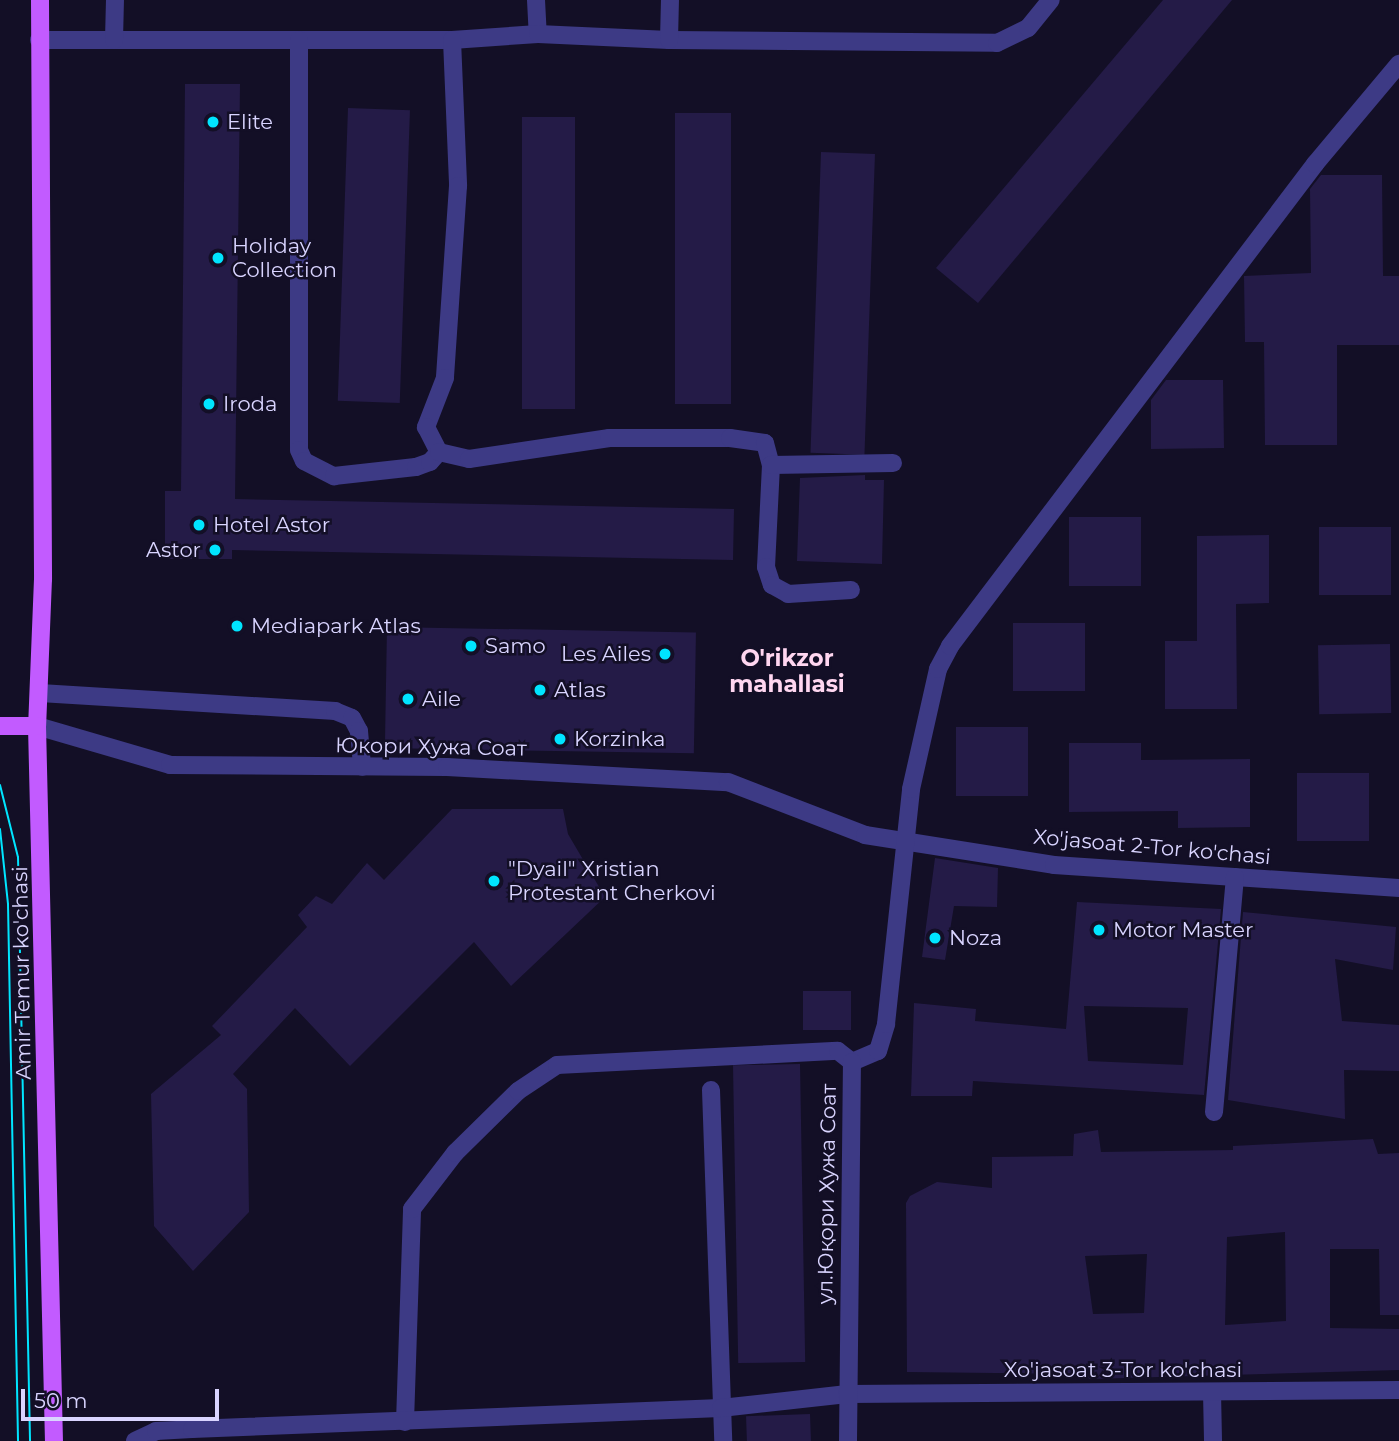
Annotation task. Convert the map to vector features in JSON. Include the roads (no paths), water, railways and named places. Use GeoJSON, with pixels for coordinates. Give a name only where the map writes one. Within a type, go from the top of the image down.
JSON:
{"type":"FeatureCollection","features":[{"type":"Feature","properties":{"kind":"main road","name":"Amir Temur ko'chasi"},"geometry":{"type":"LineString","coordinates":[[40,0],[40,693],[37,726],[54,1441]]}},
{"type":"Feature","properties":{"kind":"main road"},"geometry":{"type":"LineString","coordinates":[[0,726],[37,726]]}},
{"type":"Feature","properties":{"kind":"street"},"geometry":{"type":"LineString","coordinates":[[114,40],[115,0]]}},
{"type":"Feature","properties":{"kind":"street"},"geometry":{"type":"LineString","coordinates":[[536,0],[538,34]]}},
{"type":"Feature","properties":{"kind":"street"},"geometry":{"type":"LineString","coordinates":[[669,40],[670,0]]}},
{"type":"Feature","properties":{"kind":"street"},"geometry":{"type":"LineString","coordinates":[[40,40],[452,40],[538,34],[669,40],[997,43],[1028,28],[1051,0]]}},
{"type":"Feature","properties":{"kind":"street"},"geometry":{"type":"LineString","coordinates":[[299,40],[299,450],[304,461],[334,476],[416,467],[430,462],[439,452]]}},
{"type":"Feature","properties":{"kind":"street"},"geometry":{"type":"LineString","coordinates":[[452,40],[456,213],[445,378],[426,428],[439,452],[469,459],[609,438],[730,438],[765,443],[771,465],[766,567],[772,585],[788,594],[850,590]]}},
{"type":"Feature","properties":{"kind":"street"},"geometry":{"type":"LineString","coordinates":[[903,841],[926,716],[938,669],[950,646],[1282,207],[1399,64]]}},
{"type":"Feature","properties":{"kind":"street"},"geometry":{"type":"LineString","coordinates":[[771,465],[893,463]]}},
{"type":"Feature","properties":{"kind":"street"},"geometry":{"type":"LineString","coordinates":[[40,693],[335,710],[352,718],[359,731],[362,768]]}},
{"type":"Feature","properties":{"kind":"street","name":"Юкори Хужа Соат"},"geometry":{"type":"LineString","coordinates":[[37,726],[170,765],[461,768],[728,782],[816,819],[903,841]]}},
{"type":"Feature","properties":{"kind":"street","name":"Xo'jasoat 2-Tor ko'chasi"},"geometry":{"type":"LineString","coordinates":[[903,841],[1054,865],[1399,888]]}},
{"type":"Feature","properties":{"kind":"street","name":"ул.Юқори Хужа Соат"},"geometry":{"type":"LineString","coordinates":[[848,1441],[852,1062],[878,1051],[886,1024],[903,841]]}},
{"type":"Feature","properties":{"kind":"street"},"geometry":{"type":"LineString","coordinates":[[1214,1112],[1235,877]]}},
{"type":"Feature","properties":{"kind":"street"},"geometry":{"type":"LineString","coordinates":[[405,1422],[412,1209],[455,1153],[518,1091],[556,1065],[838,1051],[852,1062]]}},
{"type":"Feature","properties":{"kind":"street"},"geometry":{"type":"LineString","coordinates":[[711,1090],[723,1441]]}},
{"type":"Feature","properties":{"kind":"street","name":"Xo'jasoat 3-Tor ko'chasi"},"geometry":{"type":"LineString","coordinates":[[135,1441],[156,1431],[180,1429],[375,1432],[405,1422],[721,1408],[847,1394],[1399,1390]]}},
{"type":"Feature","properties":{"kind":"street"},"geometry":{"type":"LineString","coordinates":[[1212,1392],[1213,1441]]}},
{"type":"Feature","properties":{"kind":"tram line"},"geometry":{"type":"LineString","coordinates":[[0,785],[18,857],[30,1441]]}},
{"type":"Feature","properties":{"kind":"tram line"},"geometry":{"type":"LineString","coordinates":[[0,829],[8,904],[18,1441]]}},
{"type":"Feature","properties":{"kind":"place","name":"Elite"},"geometry":{"type":"Point","coordinates":[213,122]}},
{"type":"Feature","properties":{"kind":"place","name":"Holiday Collection"},"geometry":{"type":"Point","coordinates":[218,258]}},
{"type":"Feature","properties":{"kind":"place","name":"Iroda"},"geometry":{"type":"Point","coordinates":[209,404]}},
{"type":"Feature","properties":{"kind":"place","name":"Hotel Astor"},"geometry":{"type":"Point","coordinates":[199,525]}},
{"type":"Feature","properties":{"kind":"place","name":"Astor"},"geometry":{"type":"Point","coordinates":[215,550]}},
{"type":"Feature","properties":{"kind":"place","name":"Mediapark Atlas"},"geometry":{"type":"Point","coordinates":[237,626]}},
{"type":"Feature","properties":{"kind":"place","name":"Samo"},"geometry":{"type":"Point","coordinates":[471,646]}},
{"type":"Feature","properties":{"kind":"place","name":"Les Ailes"},"geometry":{"type":"Point","coordinates":[665,654]}},
{"type":"Feature","properties":{"kind":"place","name":"Atlas"},"geometry":{"type":"Point","coordinates":[540,690]}},
{"type":"Feature","properties":{"kind":"place","name":"Aile"},"geometry":{"type":"Point","coordinates":[408,699]}},
{"type":"Feature","properties":{"kind":"place","name":"Korzinka"},"geometry":{"type":"Point","coordinates":[560,739]}},
{"type":"Feature","properties":{"kind":"place","name":"\"Dyail\" Xristian Protestant Cherkovi"},"geometry":{"type":"Point","coordinates":[494,881]}},
{"type":"Feature","properties":{"kind":"place","name":"Motor Master"},"geometry":{"type":"Point","coordinates":[1099,930]}},
{"type":"Feature","properties":{"kind":"place","name":"Noza"},"geometry":{"type":"Point","coordinates":[935,938]}},
{"type":"Feature","properties":{"kind":"district","name":"O'rikzor mahallasi"},"geometry":{"type":"Point","coordinates":[787,671]}}]}
